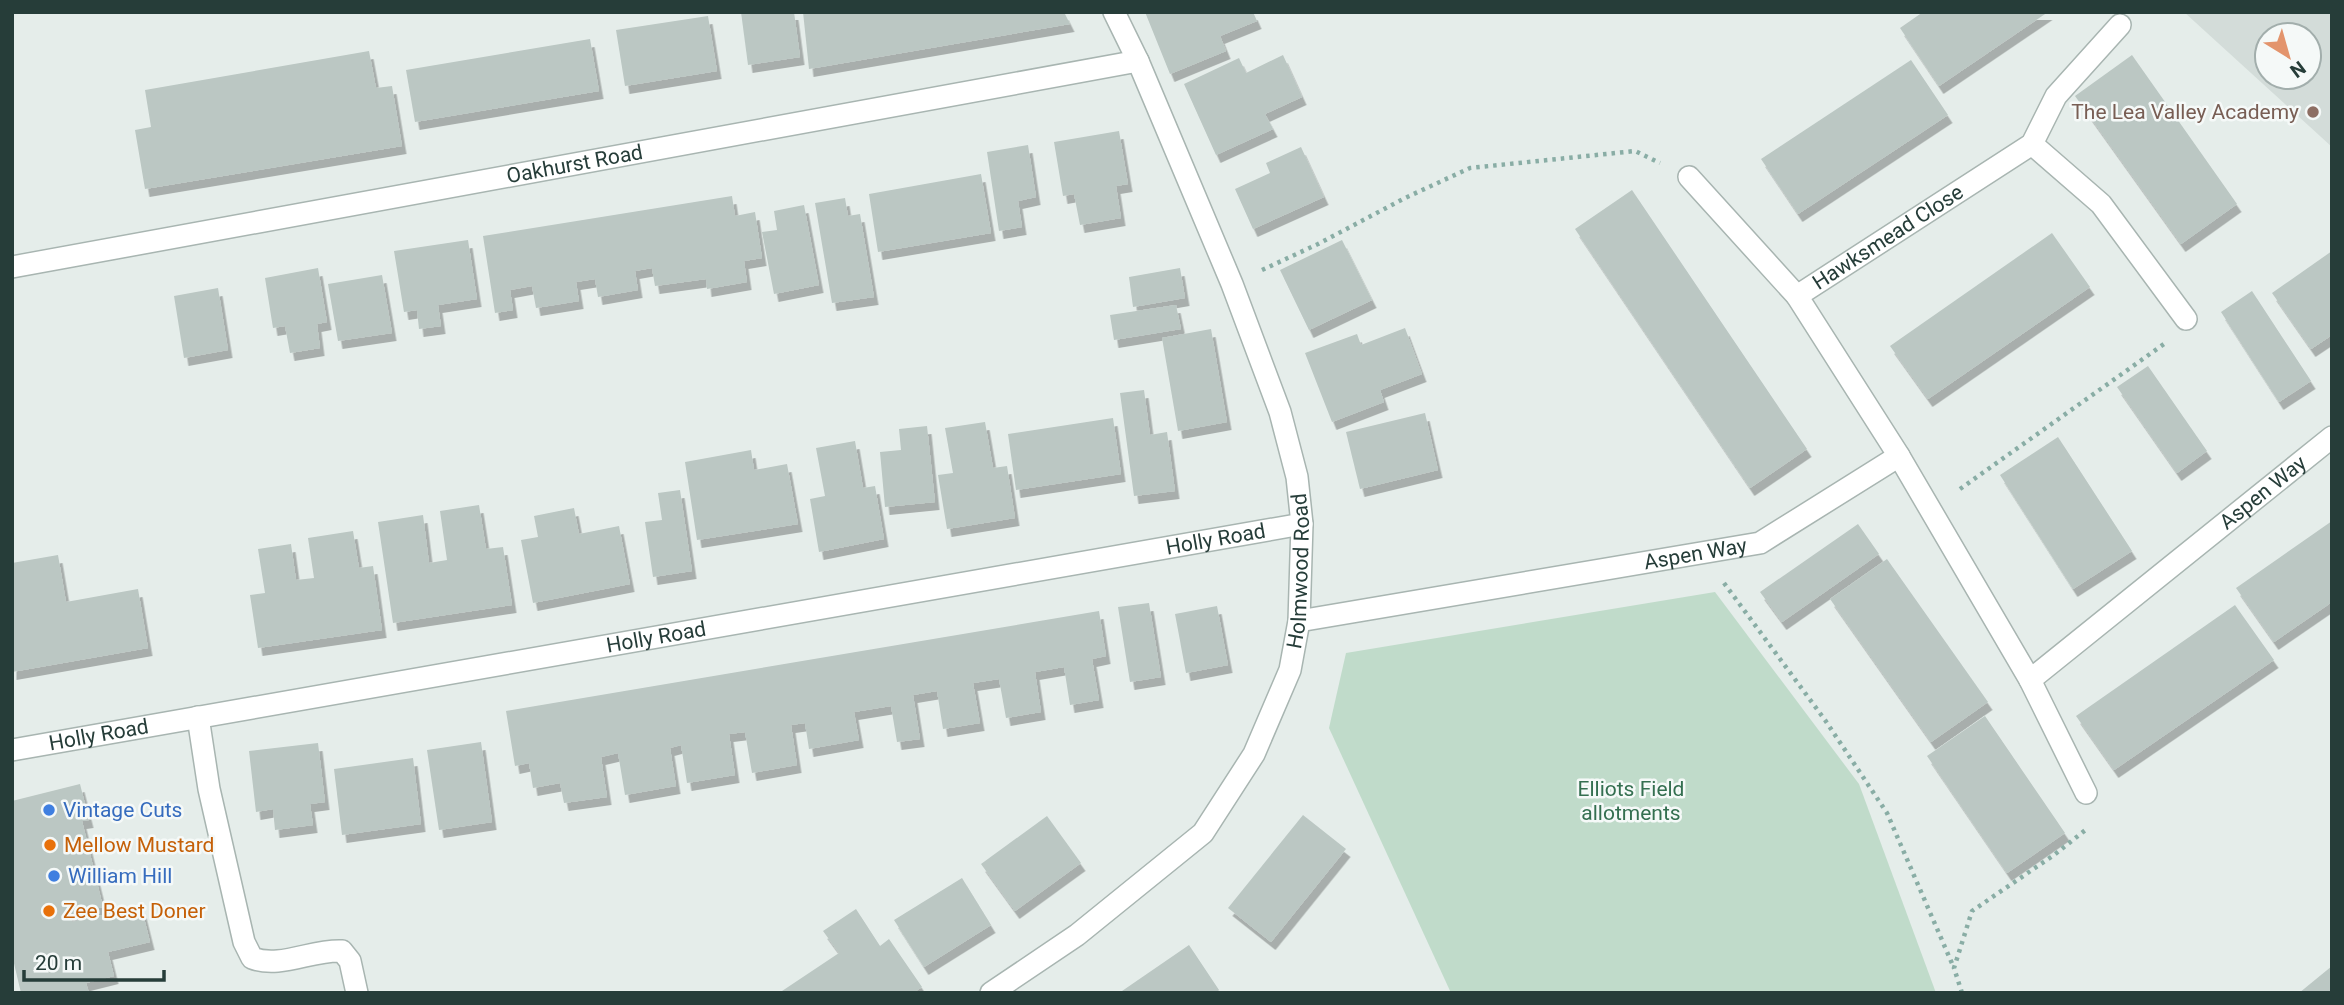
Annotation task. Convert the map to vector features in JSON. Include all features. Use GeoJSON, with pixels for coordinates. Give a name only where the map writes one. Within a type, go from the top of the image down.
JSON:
{"type":"FeatureCollection","features":[{"type":"Feature","properties":{"kind":"street","name":"Holmwood Road"},"geometry":{"type":"LineString","coordinates":[[991,993],[1077,935],[1203,833],[1254,754],[1290,670],[1299,621],[1302,524],[1297,477],[1280,412],[1232,284],[1138,61],[1114,12]]}},
{"type":"Feature","properties":{"kind":"street"},"geometry":{"type":"LineString","coordinates":[[2120,25],[2056,96],[2032,144],[2101,204],[2186,319]]}},
{"type":"Feature","properties":{"kind":"street","name":"Oakhurst Road"},"geometry":{"type":"LineString","coordinates":[[12,267],[1138,61]]}},
{"type":"Feature","properties":{"kind":"street","name":"Hawksmead Close"},"geometry":{"type":"LineString","coordinates":[[1899,457],[1797,296],[2032,144]]}},
{"type":"Feature","properties":{"kind":"street"},"geometry":{"type":"LineString","coordinates":[[1689,177],[1797,296]]}},
{"type":"Feature","properties":{"kind":"street","name":"Aspen Way"},"geometry":{"type":"LineString","coordinates":[[2030,680],[2332,437]]}},
{"type":"Feature","properties":{"kind":"street"},"geometry":{"type":"LineString","coordinates":[[1899,457],[2030,680],[2086,793]]}},
{"type":"Feature","properties":{"kind":"street","name":"Aspen Way"},"geometry":{"type":"LineString","coordinates":[[1299,621],[1760,543],[1899,457]]}},
{"type":"Feature","properties":{"kind":"street","name":"Holly Road"},"geometry":{"type":"LineString","coordinates":[[12,750],[1302,524]]}},
{"type":"Feature","properties":{"kind":"street"},"geometry":{"type":"LineString","coordinates":[[198,717],[215,815],[244,942],[252,958],[264,963],[328,950],[342,951],[350,961],[357,993]]}},
{"type":"Feature","properties":{"kind":"path"},"geometry":{"type":"LineString","coordinates":[[1232,284],[1470,168],[1635,151],[1689,177]]}},
{"type":"Feature","properties":{"kind":"path"},"geometry":{"type":"LineString","coordinates":[[1930,510],[2176,335],[2186,319]]}},
{"type":"Feature","properties":{"kind":"path"},"geometry":{"type":"LineString","coordinates":[[1707,551],[1728,592],[1817,709],[1887,813],[1954,968],[1962,993]]}},
{"type":"Feature","properties":{"kind":"path"},"geometry":{"type":"LineString","coordinates":[[1954,968],[1972,911],[2090,827],[2086,793]]}},
{"type":"Feature","properties":{"kind":"shaded area","name":"The Lea Valley Academy"},"geometry":{"type":"Polygon","coordinates":[[[2184,12],[2332,12],[2332,147],[2271,91],[2323,91],[2323,21],[2253,21],[2253,75],[2184,12]]]}},
{"type":"Feature","properties":{"kind":"green space","name":"Elliots Field allotments"},"geometry":{"type":"Polygon","coordinates":[[[1715,592],[1859,784],[1936,993],[1451,993],[1329,728],[1346,653],[1715,592]]]}},
{"type":"Feature","properties":{"kind":"building"},"geometry":{"type":"Polygon","coordinates":[[[741,12],[794,12],[800,57],[748,65],[741,12]]]}},
{"type":"Feature","properties":{"kind":"building"},"geometry":{"type":"Polygon","coordinates":[[[803,12],[1064,12],[1070,24],[809,69],[803,12]]]}},
{"type":"Feature","properties":{"kind":"building"},"geometry":{"type":"Polygon","coordinates":[[[1145,12],[1253,12],[1257,21],[1220,36],[1226,51],[1170,74],[1145,12]]]}},
{"type":"Feature","properties":{"kind":"building"},"geometry":{"type":"Polygon","coordinates":[[[1923,12],[2048,12],[1939,86],[1900,28],[1923,12]]]}},
{"type":"Feature","properties":{"kind":"building"},"geometry":{"type":"Polygon","coordinates":[[[708,16],[717,71],[625,86],[616,30],[708,16]]]}},
{"type":"Feature","properties":{"kind":"building"},"geometry":{"type":"Polygon","coordinates":[[[590,39],[599,91],[415,122],[406,70],[590,39]]]}},
{"type":"Feature","properties":{"kind":"building"},"geometry":{"type":"Polygon","coordinates":[[[369,51],[376,88],[392,86],[402,146],[145,189],[135,130],[151,127],[145,90],[369,51]]]}},
{"type":"Feature","properties":{"kind":"building"},"geometry":{"type":"Polygon","coordinates":[[[1283,55],[1302,97],[1265,114],[1273,129],[1216,155],[1184,84],[1239,58],[1246,73],[1283,55]]]}},
{"type":"Feature","properties":{"kind":"building"},"geometry":{"type":"Polygon","coordinates":[[[2132,55],[2237,204],[2181,244],[2075,96],[2132,55]]]}},
{"type":"Feature","properties":{"kind":"building"},"geometry":{"type":"Polygon","coordinates":[[[1911,60],[1948,115],[1798,214],[1761,159],[1911,60]]]}},
{"type":"Feature","properties":{"kind":"building"},"geometry":{"type":"Polygon","coordinates":[[[1119,131],[1128,184],[1116,186],[1121,218],[1080,225],[1074,194],[1063,196],[1054,142],[1119,131]]]}},
{"type":"Feature","properties":{"kind":"building"},"geometry":{"type":"Polygon","coordinates":[[[1028,145],[1036,197],[1018,201],[1022,227],[999,231],[987,152],[1028,145]]]}},
{"type":"Feature","properties":{"kind":"building"},"geometry":{"type":"Polygon","coordinates":[[[1301,147],[1324,197],[1253,229],[1235,189],[1270,173],[1266,163],[1301,147]]]}},
{"type":"Feature","properties":{"kind":"building"},"geometry":{"type":"Polygon","coordinates":[[[981,174],[991,233],[878,252],[869,194],[981,174]]]}},
{"type":"Feature","properties":{"kind":"building"},"geometry":{"type":"Polygon","coordinates":[[[1632,190],[1807,449],[1750,488],[1575,229],[1632,190]]]}},
{"type":"Feature","properties":{"kind":"building"},"geometry":{"type":"Polygon","coordinates":[[[732,196],[735,216],[755,212],[762,258],[744,261],[747,282],[707,289],[706,279],[655,286],[652,268],[635,271],[638,290],[598,297],[595,279],[576,282],[579,301],[536,308],[532,286],[510,290],[513,310],[495,313],[483,236],[732,196]]]}},
{"type":"Feature","properties":{"kind":"building"},"geometry":{"type":"Polygon","coordinates":[[[845,198],[848,216],[860,214],[874,297],[832,303],[815,203],[845,198]]]}},
{"type":"Feature","properties":{"kind":"building"},"geometry":{"type":"Polygon","coordinates":[[[804,205],[819,285],[774,294],[762,232],[777,230],[774,211],[804,205]]]}},
{"type":"Feature","properties":{"kind":"building"},"geometry":{"type":"Polygon","coordinates":[[[2052,233],[2090,287],[1928,399],[1890,346],[2052,233]]]}},
{"type":"Feature","properties":{"kind":"building"},"geometry":{"type":"Polygon","coordinates":[[[468,240],[477,299],[438,305],[441,326],[419,329],[417,310],[404,312],[394,251],[468,240]]]}},
{"type":"Feature","properties":{"kind":"building"},"geometry":{"type":"Polygon","coordinates":[[[1342,240],[1372,300],[1309,330],[1280,270],[1342,240]]]}},
{"type":"Feature","properties":{"kind":"building"},"geometry":{"type":"Polygon","coordinates":[[[2332,251],[2332,335],[2311,349],[2272,293],[2332,251]]]}},
{"type":"Feature","properties":{"kind":"building"},"geometry":{"type":"Polygon","coordinates":[[[318,268],[327,322],[317,324],[320,348],[290,353],[285,326],[273,328],[265,278],[318,268]]]}},
{"type":"Feature","properties":{"kind":"building"},"geometry":{"type":"Polygon","coordinates":[[[1180,268],[1185,298],[1133,307],[1129,277],[1180,268]]]}},
{"type":"Feature","properties":{"kind":"building"},"geometry":{"type":"Polygon","coordinates":[[[382,275],[392,333],[338,341],[328,284],[382,275]]]}},
{"type":"Feature","properties":{"kind":"building"},"geometry":{"type":"Polygon","coordinates":[[[218,288],[228,350],[184,358],[174,296],[218,288]]]}},
{"type":"Feature","properties":{"kind":"building"},"geometry":{"type":"Polygon","coordinates":[[[2252,291],[2311,381],[2279,402],[2221,312],[2252,291]]]}},
{"type":"Feature","properties":{"kind":"building"},"geometry":{"type":"Polygon","coordinates":[[[1176,305],[1181,329],[1114,340],[1110,315],[1176,305]]]}},
{"type":"Feature","properties":{"kind":"building"},"geometry":{"type":"Polygon","coordinates":[[[1405,328],[1422,374],[1380,390],[1384,402],[1332,422],[1305,353],[1357,334],[1361,345],[1405,328]]]}},
{"type":"Feature","properties":{"kind":"building"},"geometry":{"type":"Polygon","coordinates":[[[1211,329],[1227,422],[1178,431],[1162,338],[1211,329]]]}},
{"type":"Feature","properties":{"kind":"building"},"geometry":{"type":"Polygon","coordinates":[[[2148,366],[2207,451],[2177,473],[2117,387],[2148,366]]]}},
{"type":"Feature","properties":{"kind":"building"},"geometry":{"type":"Polygon","coordinates":[[[1144,390],[1150,435],[1167,432],[1175,491],[1134,496],[1120,393],[1144,390]]]}},
{"type":"Feature","properties":{"kind":"building"},"geometry":{"type":"Polygon","coordinates":[[[1425,413],[1438,470],[1360,489],[1346,432],[1425,413]]]}},
{"type":"Feature","properties":{"kind":"building"},"geometry":{"type":"Polygon","coordinates":[[[1113,418],[1121,474],[1016,490],[1008,434],[1113,418]]]}},
{"type":"Feature","properties":{"kind":"building"},"geometry":{"type":"Polygon","coordinates":[[[985,422],[993,468],[1007,466],[1015,518],[947,529],[938,475],[953,473],[945,428],[985,422]]]}},
{"type":"Feature","properties":{"kind":"building"},"geometry":{"type":"Polygon","coordinates":[[[927,426],[935,502],[885,507],[880,452],[901,450],[899,429],[927,426]]]}},
{"type":"Feature","properties":{"kind":"building"},"geometry":{"type":"Polygon","coordinates":[[[2058,437],[2132,551],[2073,589],[2000,475],[2058,437]]]}},
{"type":"Feature","properties":{"kind":"building"},"geometry":{"type":"Polygon","coordinates":[[[855,441],[863,488],[875,486],[884,539],[819,552],[810,499],[825,496],[816,448],[855,441]]]}},
{"type":"Feature","properties":{"kind":"building"},"geometry":{"type":"Polygon","coordinates":[[[751,450],[754,470],[787,464],[798,524],[697,540],[685,462],[751,450]]]}},
{"type":"Feature","properties":{"kind":"building"},"geometry":{"type":"Polygon","coordinates":[[[680,490],[692,571],[653,577],[645,522],[662,520],[658,493],[680,490]]]}},
{"type":"Feature","properties":{"kind":"building"},"geometry":{"type":"Polygon","coordinates":[[[479,505],[486,549],[503,547],[512,605],[393,623],[378,522],[423,515],[429,563],[447,560],[440,511],[479,505]]]}},
{"type":"Feature","properties":{"kind":"building"},"geometry":{"type":"Polygon","coordinates":[[[574,508],[579,534],[619,526],[630,584],[533,603],[521,540],[538,537],[534,516],[574,508]]]}},
{"type":"Feature","properties":{"kind":"building"},"geometry":{"type":"Polygon","coordinates":[[[2332,521],[2332,602],[2274,642],[2236,588],[2332,521]]]}},
{"type":"Feature","properties":{"kind":"building"},"geometry":{"type":"Polygon","coordinates":[[[1858,524],[1879,554],[1782,622],[1760,592],[1858,524]]]}},
{"type":"Feature","properties":{"kind":"building"},"geometry":{"type":"Polygon","coordinates":[[[353,531],[359,568],[373,566],[382,630],[258,648],[250,595],[265,593],[258,549],[291,544],[296,580],[314,578],[308,538],[353,531]]]}},
{"type":"Feature","properties":{"kind":"building"},"geometry":{"type":"Polygon","coordinates":[[[58,555],[66,602],[138,589],[148,648],[12,672],[12,563],[58,555]]]}},
{"type":"Feature","properties":{"kind":"building"},"geometry":{"type":"Polygon","coordinates":[[[1887,559],[1988,702],[1931,742],[1830,599],[1887,559]]]}},
{"type":"Feature","properties":{"kind":"building"},"geometry":{"type":"Polygon","coordinates":[[[1149,603],[1161,677],[1130,682],[1118,607],[1149,603]]]}},
{"type":"Feature","properties":{"kind":"building"},"geometry":{"type":"Polygon","coordinates":[[[2235,605],[2274,660],[2114,770],[2076,716],[2235,605]]]}},
{"type":"Feature","properties":{"kind":"building"},"geometry":{"type":"Polygon","coordinates":[[[1217,606],[1228,665],[1186,673],[1175,614],[1217,606]]]}},
{"type":"Feature","properties":{"kind":"building"},"geometry":{"type":"Polygon","coordinates":[[[1099,611],[1106,656],[1092,659],[1099,700],[1070,705],[1064,667],[1035,672],[1041,712],[1006,718],[999,679],[973,683],[980,723],[943,729],[937,691],[913,695],[920,739],[897,742],[891,706],[854,712],[859,740],[809,749],[805,723],[791,725],[797,765],[752,773],[745,732],[729,734],[735,775],[687,783],[681,745],[670,748],[676,786],[625,795],[618,753],[601,757],[607,797],[564,803],[560,783],[533,788],[529,763],[515,766],[506,711],[1099,611]]]}},
{"type":"Feature","properties":{"kind":"building"},"geometry":{"type":"Polygon","coordinates":[[[1985,716],[2065,833],[2007,873],[1927,756],[1985,716]]]}},
{"type":"Feature","properties":{"kind":"building"},"geometry":{"type":"Polygon","coordinates":[[[481,742],[492,822],[439,830],[427,750],[481,742]]]}},
{"type":"Feature","properties":{"kind":"building"},"geometry":{"type":"Polygon","coordinates":[[[318,743],[325,802],[310,804],[313,825],[275,830],[273,809],[256,812],[249,751],[318,743]]]}},
{"type":"Feature","properties":{"kind":"building"},"geometry":{"type":"Polygon","coordinates":[[[413,758],[421,824],[342,835],[334,769],[413,758]]]}},
{"type":"Feature","properties":{"kind":"building"},"geometry":{"type":"Polygon","coordinates":[[[80,784],[89,820],[82,821],[103,907],[70,915],[72,922],[141,906],[150,942],[108,952],[114,976],[86,983],[89,993],[21,993],[12,955],[12,801],[80,784]]]}},
{"type":"Feature","properties":{"kind":"building"},"geometry":{"type":"Polygon","coordinates":[[[1303,815],[1346,849],[1271,942],[1228,908],[1303,815]]]}},
{"type":"Feature","properties":{"kind":"building"},"geometry":{"type":"Polygon","coordinates":[[[1047,816],[1081,863],[1015,911],[981,864],[1047,816]]]}},
{"type":"Feature","properties":{"kind":"building"},"geometry":{"type":"Polygon","coordinates":[[[962,878],[991,925],[924,967],[894,920],[962,878]]]}},
{"type":"Feature","properties":{"kind":"building"},"geometry":{"type":"Polygon","coordinates":[[[856,909],[880,946],[889,939],[922,987],[913,993],[779,993],[839,953],[823,931],[856,909]]]}},
{"type":"Feature","properties":{"kind":"building"},"geometry":{"type":"Polygon","coordinates":[[[1189,945],[1219,990],[1214,993],[1123,993],[1122,991],[1189,945]]]}},
{"type":"Feature","properties":{"kind":"building"},"geometry":{"type":"Polygon","coordinates":[[[2332,966],[2332,993],[2299,993],[2332,966]]]}},
{"type":"Feature","properties":{"kind":"place","name":"The Lea Valley Academy"},"geometry":{"type":"Point","coordinates":[2313,112]}},
{"type":"Feature","properties":{"kind":"place","name":"Vintage Cuts"},"geometry":{"type":"Point","coordinates":[49,810]}},
{"type":"Feature","properties":{"kind":"place","name":"Mellow Mustard"},"geometry":{"type":"Point","coordinates":[50,845]}},
{"type":"Feature","properties":{"kind":"place","name":"William Hill"},"geometry":{"type":"Point","coordinates":[54,876]}},
{"type":"Feature","properties":{"kind":"place","name":"Zee Best Doner"},"geometry":{"type":"Point","coordinates":[49,911]}}]}
